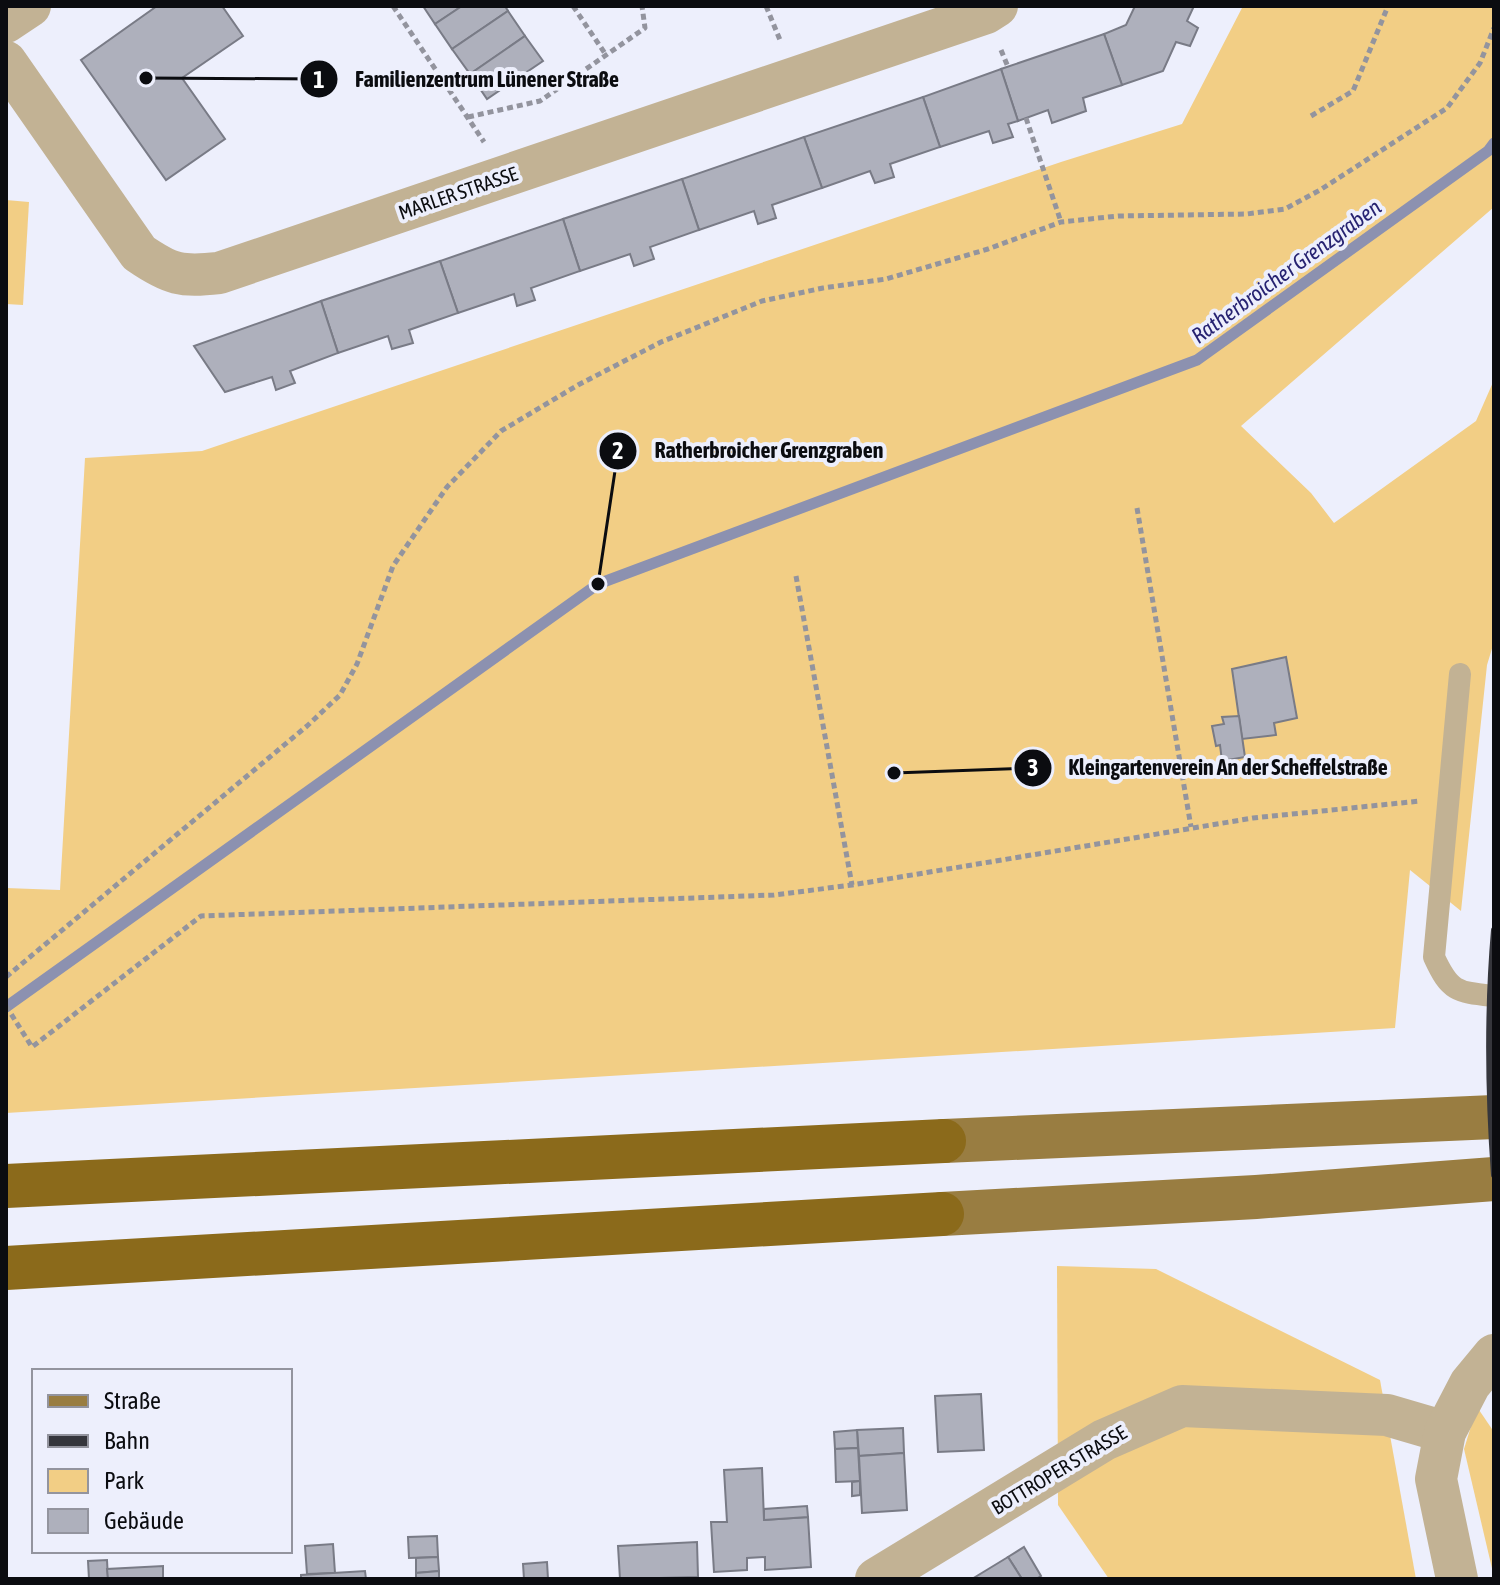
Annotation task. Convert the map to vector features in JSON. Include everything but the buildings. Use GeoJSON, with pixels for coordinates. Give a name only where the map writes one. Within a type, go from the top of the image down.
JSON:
{"type":"FeatureCollection","features":[{"type":"Feature","properties":{"kind":"highway"},"geometry":{"type":"LineString","coordinates":[[6,1186],[944,1141]]}},
{"type":"Feature","properties":{"kind":"highway"},"geometry":{"type":"LineString","coordinates":[[6,1268],[942,1214]]}},
{"type":"Feature","properties":{"kind":"main road"},"geometry":{"type":"LineString","coordinates":[[944,1141],[1494,1117]]}},
{"type":"Feature","properties":{"kind":"main road"},"geometry":{"type":"LineString","coordinates":[[942,1214],[1240,1198],[1494,1179]]}},
{"type":"Feature","properties":{"kind":"street"},"geometry":{"type":"LineString","coordinates":[[6,22],[30,6]]}},
{"type":"Feature","properties":{"kind":"street","name":"MARLER STRASSE"},"geometry":{"type":"LineString","coordinates":[[6,62],[139,253],[156,265],[186,276],[219,273],[496,181],[986,13],[997,6]]}},
{"type":"Feature","properties":{"kind":"street"},"geometry":{"type":"LineString","coordinates":[[1457,1579],[1436,1479],[1445,1432],[1482,1369]]}},
{"type":"Feature","properties":{"kind":"street","name":"BOTTROPER STRASSE"},"geometry":{"type":"LineString","coordinates":[[876,1579],[1104,1440],[1182,1406],[1387,1415],[1445,1432]]}},
{"type":"Feature","properties":{"kind":"lane"},"geometry":{"type":"LineString","coordinates":[[1460,674],[1434,957],[1444,980],[1461,992],[1494,996]]}},
{"type":"Feature","properties":{"kind":"path"},"geometry":{"type":"LineString","coordinates":[[393,6],[483,137],[496,181]]}},
{"type":"Feature","properties":{"kind":"path"},"geometry":{"type":"LineString","coordinates":[[573,6],[606,55]]}},
{"type":"Feature","properties":{"kind":"path"},"geometry":{"type":"LineString","coordinates":[[468,117],[540,101],[645,28],[642,6]]}},
{"type":"Feature","properties":{"kind":"path"},"geometry":{"type":"LineString","coordinates":[[1311,116],[1353,91],[1388,6]]}},
{"type":"Feature","properties":{"kind":"path"},"geometry":{"type":"LineString","coordinates":[[6,977],[340,695],[357,664],[393,566],[447,487],[501,431],[578,385],[661,342],[762,301],[886,279],[988,249],[1061,222],[1118,216],[1247,214],[1285,209],[1447,108],[1480,63],[1494,28]]}},
{"type":"Feature","properties":{"kind":"path"},"geometry":{"type":"LineString","coordinates":[[1026,118],[1061,222]]}},
{"type":"Feature","properties":{"kind":"path"},"geometry":{"type":"LineString","coordinates":[[1137,508],[1191,827]]}},
{"type":"Feature","properties":{"kind":"path"},"geometry":{"type":"LineString","coordinates":[[796,576],[852,885]]}},
{"type":"Feature","properties":{"kind":"path"},"geometry":{"type":"LineString","coordinates":[[6,1006],[32,1047],[201,916],[774,895],[852,885],[1191,827],[1420,801],[1449,806]]}},
{"type":"Feature","properties":{"kind":"green space"},"geometry":{"type":"Polygon","coordinates":[[[1243,6],[1494,6],[1494,207],[1241,426],[1311,493],[1334,523],[1476,421],[1494,380],[1494,642],[1487,665],[1461,911],[1410,870],[1395,1028],[6,1113],[6,888],[60,890],[85,458],[202,451],[1182,124],[1243,6]]]}},
{"type":"Feature","properties":{"kind":"green space"},"geometry":{"type":"Polygon","coordinates":[[[6,200],[29,202],[23,305],[6,304],[6,200]]]}},
{"type":"Feature","properties":{"kind":"green space"},"geometry":{"type":"Polygon","coordinates":[[[1057,1266],[1156,1269],[1380,1380],[1416,1579],[1109,1579],[1058,1505],[1057,1266]]]}},
{"type":"Feature","properties":{"kind":"green space"},"geometry":{"type":"Polygon","coordinates":[[[1477,1407],[1494,1432],[1494,1577],[1464,1449],[1477,1407]]]}},
{"type":"Feature","properties":{"kind":"waterway","name":"Ratherbroicher Grenzgraben"},"geometry":{"type":"LineString","coordinates":[[6,1007],[598,584],[1197,360],[1488,151],[1494,143]]}},
{"type":"Feature","properties":{"kind":"railway"},"geometry":{"type":"LineString","coordinates":[[1494,930],[1489,1052],[1494,1175]]}},
{"type":"Feature","properties":{"kind":"place","name":"Familienzentrum Lünener Straße"},"geometry":{"type":"Point","coordinates":[146,78]}},
{"type":"Feature","properties":{"kind":"place","name":"Ratherbroicher Grenzgraben"},"geometry":{"type":"Point","coordinates":[598,584]}},
{"type":"Feature","properties":{"kind":"place","name":"Kleingartenverein An der Scheffelstraße"},"geometry":{"type":"Point","coordinates":[894,773]}}]}
